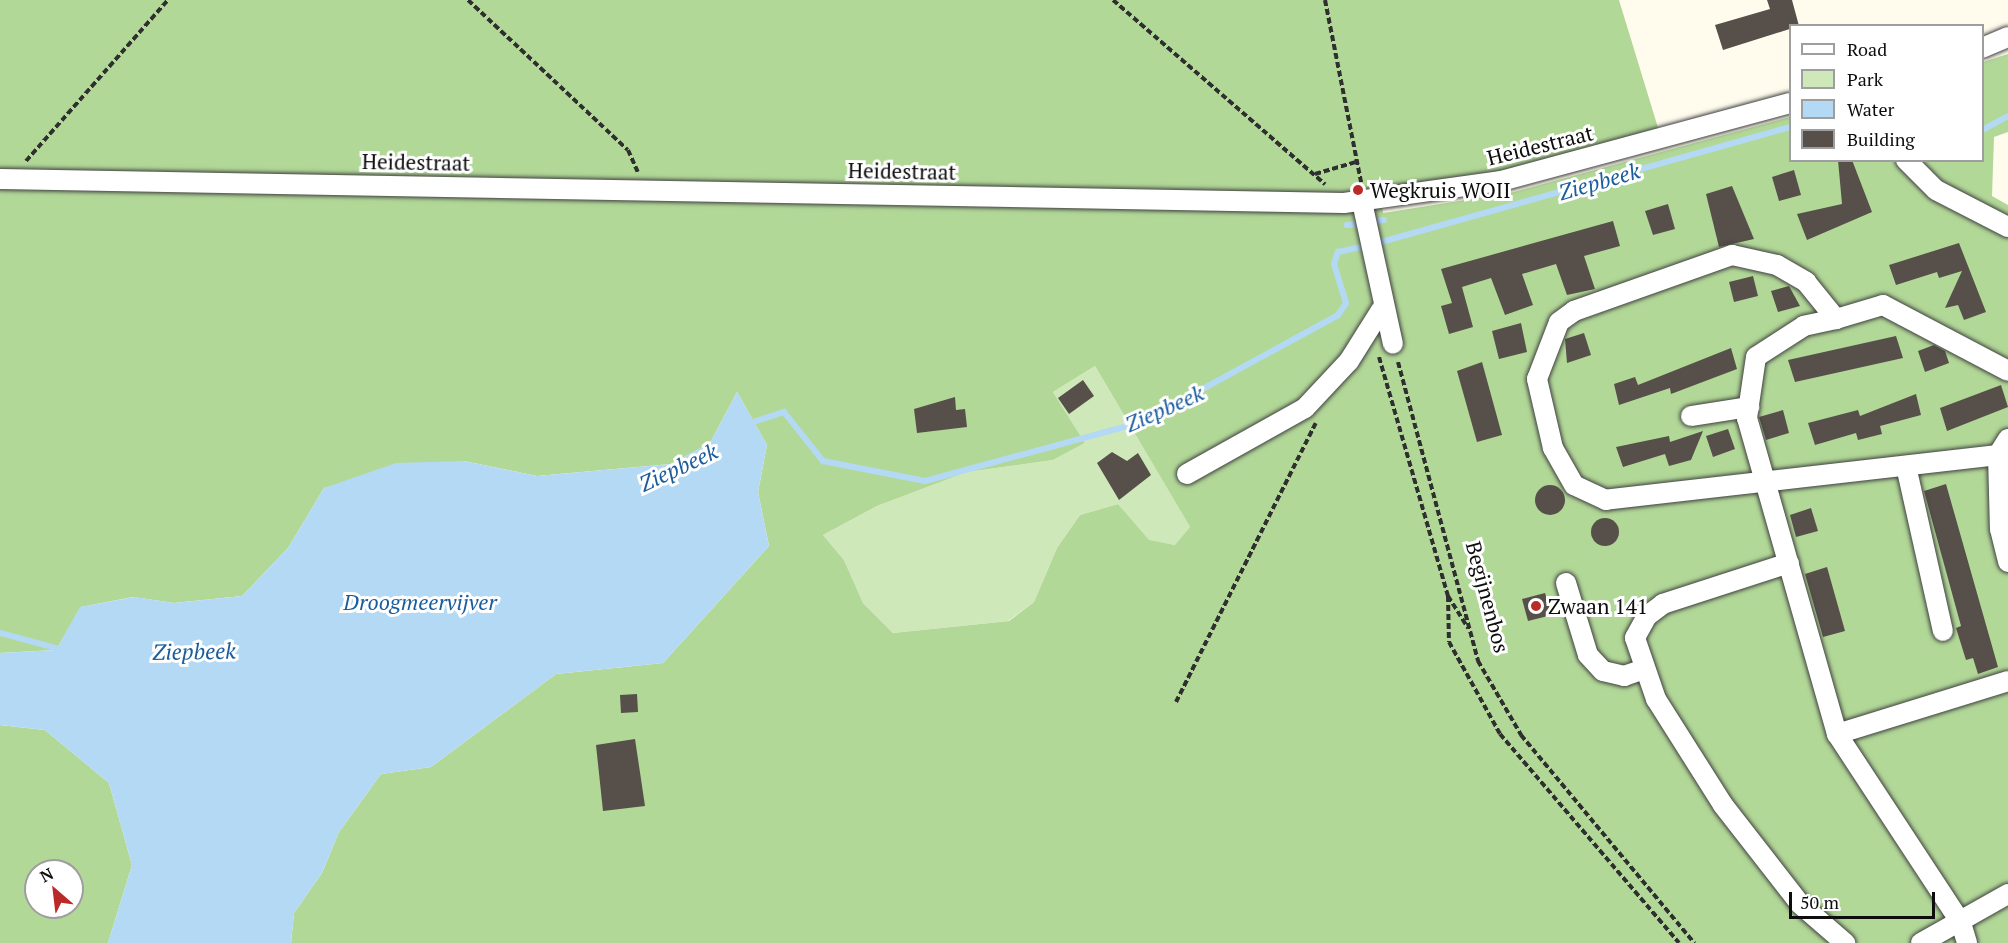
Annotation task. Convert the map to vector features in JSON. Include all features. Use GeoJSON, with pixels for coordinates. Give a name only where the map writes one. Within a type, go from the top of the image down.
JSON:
{"type":"FeatureCollection","features":[{"type":"Feature","properties":{"kind":"street"},"geometry":{"type":"LineString","coordinates":[[1984,48],[2008,37]]}},
{"type":"Feature","properties":{"kind":"street","name":"Heidestraat"},"geometry":{"type":"LineString","coordinates":[[5,179],[1362,202],[1501,181],[1789,105]]}},
{"type":"Feature","properties":{"kind":"street"},"geometry":{"type":"LineString","coordinates":[[1908,162],[1936,190],[2008,227]]}},
{"type":"Feature","properties":{"kind":"street"},"geometry":{"type":"LineString","coordinates":[[1187,474],[1305,408],[1357,352],[1387,327],[1362,202]]}},
{"type":"Feature","properties":{"kind":"street"},"geometry":{"type":"LineString","coordinates":[[1836,320],[1806,282],[1777,265],[1732,255],[1574,310],[1559,322],[1537,379],[1553,448],[1574,485],[1606,500],[1767,485],[1906,466],[2003,447],[2000,529],[2008,562]]}},
{"type":"Feature","properties":{"kind":"street"},"geometry":{"type":"LineString","coordinates":[[1967,943],[1961,923],[1837,734],[1767,485],[1749,407],[1756,357],[1804,326],[1836,320],[1883,305],[2008,371]]}},
{"type":"Feature","properties":{"kind":"street"},"geometry":{"type":"LineString","coordinates":[[1691,416],[1749,407]]}},
{"type":"Feature","properties":{"kind":"street"},"geometry":{"type":"LineString","coordinates":[[1906,466],[1943,631]]}},
{"type":"Feature","properties":{"kind":"street"},"geometry":{"type":"LineString","coordinates":[[1789,563],[1663,604],[1647,616],[1635,638],[1644,669],[1723,805],[1800,904],[1845,943]]}},
{"type":"Feature","properties":{"kind":"street"},"geometry":{"type":"LineString","coordinates":[[1566,583],[1588,655],[1603,671],[1624,676],[1644,669]]}},
{"type":"Feature","properties":{"kind":"street"},"geometry":{"type":"LineString","coordinates":[[1837,734],[2008,681]]}},
{"type":"Feature","properties":{"kind":"street"},"geometry":{"type":"LineString","coordinates":[[1921,943],[1961,923],[2008,894]]}},
{"type":"Feature","properties":{"kind":"path"},"geometry":{"type":"LineString","coordinates":[[5,179],[168,0]]}},
{"type":"Feature","properties":{"kind":"path"},"geometry":{"type":"LineString","coordinates":[[468,0],[627,150],[638,168],[638,190]]}},
{"type":"Feature","properties":{"kind":"path"},"geometry":{"type":"LineString","coordinates":[[1113,0],[1328,186]]}},
{"type":"Feature","properties":{"kind":"path"},"geometry":{"type":"LineString","coordinates":[[1325,0],[1357,162],[1362,202]]}},
{"type":"Feature","properties":{"kind":"path"},"geometry":{"type":"LineString","coordinates":[[1314,174],[1357,162]]}},
{"type":"Feature","properties":{"kind":"path"},"geometry":{"type":"LineString","coordinates":[[1387,327],[1378,354],[1448,596],[1449,642],[1500,734],[1679,943]]}},
{"type":"Feature","properties":{"kind":"path","name":"Begijnenbos"},"geometry":{"type":"LineString","coordinates":[[1387,327],[1478,661],[1521,735],[1694,943]]}},
{"type":"Feature","properties":{"kind":"path"},"geometry":{"type":"LineString","coordinates":[[1176,702],[1321,413]]}},
{"type":"Feature","properties":{"kind":"path"},"geometry":{"type":"LineString","coordinates":[[1448,596],[1471,634]]}},
{"type":"Feature","properties":{"kind":"green space"},"geometry":{"type":"Polygon","coordinates":[[[0,0],[1619,0],[1659,131],[1507,173],[1380,192],[1383,213],[1510,193],[1789,117],[1789,162],[1984,162],[1984,62],[2008,54],[2008,132],[1994,137],[1992,196],[2008,205],[2008,943],[291,943],[294,913],[322,873],[339,832],[381,774],[431,767],[556,674],[663,663],[769,546],[758,492],[767,445],[737,392],[710,443],[671,464],[537,476],[464,461],[324,488],[288,548],[242,596],[174,603],[133,597],[81,607],[56,650],[0,653],[0,0]],[[1095,366],[1053,392],[1085,443],[1053,460],[967,472],[877,506],[823,535],[844,560],[863,603],[893,633],[1009,621],[1034,602],[1057,548],[1080,515],[1118,504],[1149,540],[1175,545],[1190,527],[1095,366]]]}},
{"type":"Feature","properties":{"kind":"green space"},"geometry":{"type":"Polygon","coordinates":[[[1095,366],[1190,527],[1176,545],[1149,541],[1118,504],[1080,515],[1057,548],[1034,602],[1008,621],[893,633],[863,603],[844,560],[823,535],[877,506],[967,472],[1053,460],[1085,443],[1053,392],[1095,366]]]}},
{"type":"Feature","properties":{"kind":"green space"},"geometry":{"type":"Polygon","coordinates":[[[0,725],[45,730],[109,783],[132,865],[108,943],[0,943],[0,725]]]}},
{"type":"Feature","properties":{"kind":"water","name":"Droogmeervijver"},"geometry":{"type":"Polygon","coordinates":[[[737,392],[767,445],[758,492],[769,546],[663,663],[556,674],[431,767],[381,774],[339,832],[322,873],[294,913],[291,943],[108,943],[132,865],[109,783],[45,730],[0,725],[0,653],[56,650],[80,607],[134,597],[174,603],[242,596],[288,548],[324,488],[396,463],[464,461],[537,476],[671,464],[710,443],[737,392]]]}},
{"type":"Feature","properties":{"kind":"building"},"geometry":{"type":"Polygon","coordinates":[[[1767,0],[1792,0],[1798,24],[1789,24],[1789,29],[1723,50],[1715,25],[1770,9],[1767,0]]]}},
{"type":"Feature","properties":{"kind":"building"},"geometry":{"type":"Polygon","coordinates":[[[1838,162],[1853,162],[1872,212],[1807,240],[1797,214],[1842,204],[1838,162]]]}},
{"type":"Feature","properties":{"kind":"building"},"geometry":{"type":"Polygon","coordinates":[[[1794,170],[1801,195],[1779,201],[1772,177],[1794,170]]]}},
{"type":"Feature","properties":{"kind":"building"},"geometry":{"type":"Polygon","coordinates":[[[1732,186],[1754,239],[1719,247],[1706,194],[1732,186]]]}},
{"type":"Feature","properties":{"kind":"building"},"geometry":{"type":"Polygon","coordinates":[[[1668,204],[1675,229],[1653,235],[1645,211],[1668,204]]]}},
{"type":"Feature","properties":{"kind":"building"},"geometry":{"type":"Polygon","coordinates":[[[1613,221],[1620,246],[1584,256],[1595,289],[1567,295],[1556,264],[1522,274],[1533,305],[1505,315],[1491,278],[1462,287],[1473,327],[1449,334],[1441,306],[1452,303],[1441,269],[1613,221]]]}},
{"type":"Feature","properties":{"kind":"building"},"geometry":{"type":"Polygon","coordinates":[[[1959,243],[1986,312],[1964,320],[1958,305],[1945,308],[1962,271],[1939,278],[1937,272],[1896,285],[1889,265],[1959,243]]]}},
{"type":"Feature","properties":{"kind":"building"},"geometry":{"type":"Polygon","coordinates":[[[1753,276],[1758,296],[1734,302],[1729,282],[1753,276]]]}},
{"type":"Feature","properties":{"kind":"building"},"geometry":{"type":"Polygon","coordinates":[[[1789,286],[1800,306],[1778,312],[1771,291],[1789,286]]]}},
{"type":"Feature","properties":{"kind":"building"},"geometry":{"type":"Polygon","coordinates":[[[1521,323],[1527,352],[1499,359],[1492,331],[1521,323]]]}},
{"type":"Feature","properties":{"kind":"building"},"geometry":{"type":"Polygon","coordinates":[[[1584,333],[1591,355],[1567,363],[1565,339],[1584,333]]]}},
{"type":"Feature","properties":{"kind":"building"},"geometry":{"type":"Polygon","coordinates":[[[1896,336],[1903,358],[1795,382],[1788,360],[1896,336]]]}},
{"type":"Feature","properties":{"kind":"building"},"geometry":{"type":"Polygon","coordinates":[[[1934,345],[1945,351],[1949,363],[1925,372],[1918,351],[1934,345]]]}},
{"type":"Feature","properties":{"kind":"building"},"geometry":{"type":"Polygon","coordinates":[[[1731,348],[1737,369],[1671,394],[1670,388],[1619,405],[1614,384],[1635,377],[1638,385],[1731,348]]]}},
{"type":"Feature","properties":{"kind":"building"},"geometry":{"type":"Polygon","coordinates":[[[1482,362],[1502,435],[1477,442],[1457,371],[1482,362]]]}},
{"type":"Feature","properties":{"kind":"building"},"geometry":{"type":"Polygon","coordinates":[[[1083,380],[1094,396],[1069,414],[1058,398],[1083,380]]]}},
{"type":"Feature","properties":{"kind":"building"},"geometry":{"type":"Polygon","coordinates":[[[2001,385],[2008,407],[1947,431],[1940,408],[2001,385]]]}},
{"type":"Feature","properties":{"kind":"building"},"geometry":{"type":"Polygon","coordinates":[[[1916,394],[1921,415],[1880,426],[1882,434],[1858,440],[1856,433],[1815,445],[1808,423],[1858,410],[1860,416],[1916,394]]]}},
{"type":"Feature","properties":{"kind":"building"},"geometry":{"type":"Polygon","coordinates":[[[955,397],[956,410],[965,409],[967,427],[917,433],[914,409],[955,397]]]}},
{"type":"Feature","properties":{"kind":"building"},"geometry":{"type":"Polygon","coordinates":[[[1783,410],[1789,433],[1766,440],[1759,417],[1783,410]]]}},
{"type":"Feature","properties":{"kind":"building"},"geometry":{"type":"Polygon","coordinates":[[[1728,429],[1735,449],[1713,457],[1706,436],[1728,429]]]}},
{"type":"Feature","properties":{"kind":"building"},"geometry":{"type":"Polygon","coordinates":[[[1703,431],[1691,460],[1669,466],[1665,454],[1623,467],[1616,447],[1669,436],[1670,442],[1703,431]]]}},
{"type":"Feature","properties":{"kind":"building"},"geometry":{"type":"Polygon","coordinates":[[[1112,452],[1127,461],[1138,453],[1151,475],[1119,500],[1097,463],[1112,452]]]}},
{"type":"Feature","properties":{"kind":"building"},"geometry":{"type":"Polygon","coordinates":[[[1946,484],[1998,667],[1978,674],[1973,658],[1966,660],[1956,628],[1961,626],[1924,491],[1946,484]]]}},
{"type":"Feature","properties":{"kind":"building"},"geometry":{"type":"Polygon","coordinates":[[[1550,485],[1556,486],[1564,494],[1564,506],[1556,514],[1550,515],[1544,514],[1536,506],[1535,500],[1536,494],[1544,486],[1550,485]]]}},
{"type":"Feature","properties":{"kind":"building"},"geometry":{"type":"Polygon","coordinates":[[[1811,508],[1818,531],[1796,537],[1790,515],[1811,508]]]}},
{"type":"Feature","properties":{"kind":"building"},"geometry":{"type":"Polygon","coordinates":[[[1605,518],[1615,522],[1619,532],[1615,542],[1605,546],[1595,542],[1591,532],[1595,522],[1605,518]]]}},
{"type":"Feature","properties":{"kind":"building"},"geometry":{"type":"Polygon","coordinates":[[[1827,567],[1845,631],[1823,637],[1805,574],[1827,567]]]}},
{"type":"Feature","properties":{"kind":"building","name":"Zwaan 141"},"geometry":{"type":"Polygon","coordinates":[[[1545,593],[1552,615],[1528,621],[1522,599],[1545,593]]]}},
{"type":"Feature","properties":{"kind":"building"},"geometry":{"type":"Polygon","coordinates":[[[637,694],[638,712],[621,713],[620,695],[637,694]]]}},
{"type":"Feature","properties":{"kind":"building"},"geometry":{"type":"Polygon","coordinates":[[[635,739],[645,806],[603,811],[596,745],[635,739]]]}},
{"type":"Feature","properties":{"kind":"waterway","name":"Ziepbeek"},"geometry":{"type":"LineString","coordinates":[[1984,129],[2008,116]]}},
{"type":"Feature","properties":{"kind":"waterway","name":"Ziepbeek"},"geometry":{"type":"LineString","coordinates":[[1374,244],[1789,127]]}},
{"type":"Feature","properties":{"kind":"waterway"},"geometry":{"type":"LineString","coordinates":[[1369,222],[1384,220]]}},
{"type":"Feature","properties":{"kind":"waterway"},"geometry":{"type":"LineString","coordinates":[[1347,225],[1361,224]]}},
{"type":"Feature","properties":{"kind":"waterway","name":"Ziepbeek"},"geometry":{"type":"LineString","coordinates":[[750,423],[784,412],[823,461],[925,481],[1142,422],[1338,315],[1346,303],[1334,264],[1338,252],[1359,247]]}},
{"type":"Feature","properties":{"kind":"waterway","name":"Ziepbeek"},"geometry":{"type":"LineString","coordinates":[[0,633],[63,650]]}},
{"type":"Feature","properties":{"kind":"place","name":"Wegkruis WOII"},"geometry":{"type":"Point","coordinates":[1358,190]}},
{"type":"Feature","properties":{"kind":"place","name":"Zwaan 141"},"geometry":{"type":"Point","coordinates":[1536,606]}}]}
